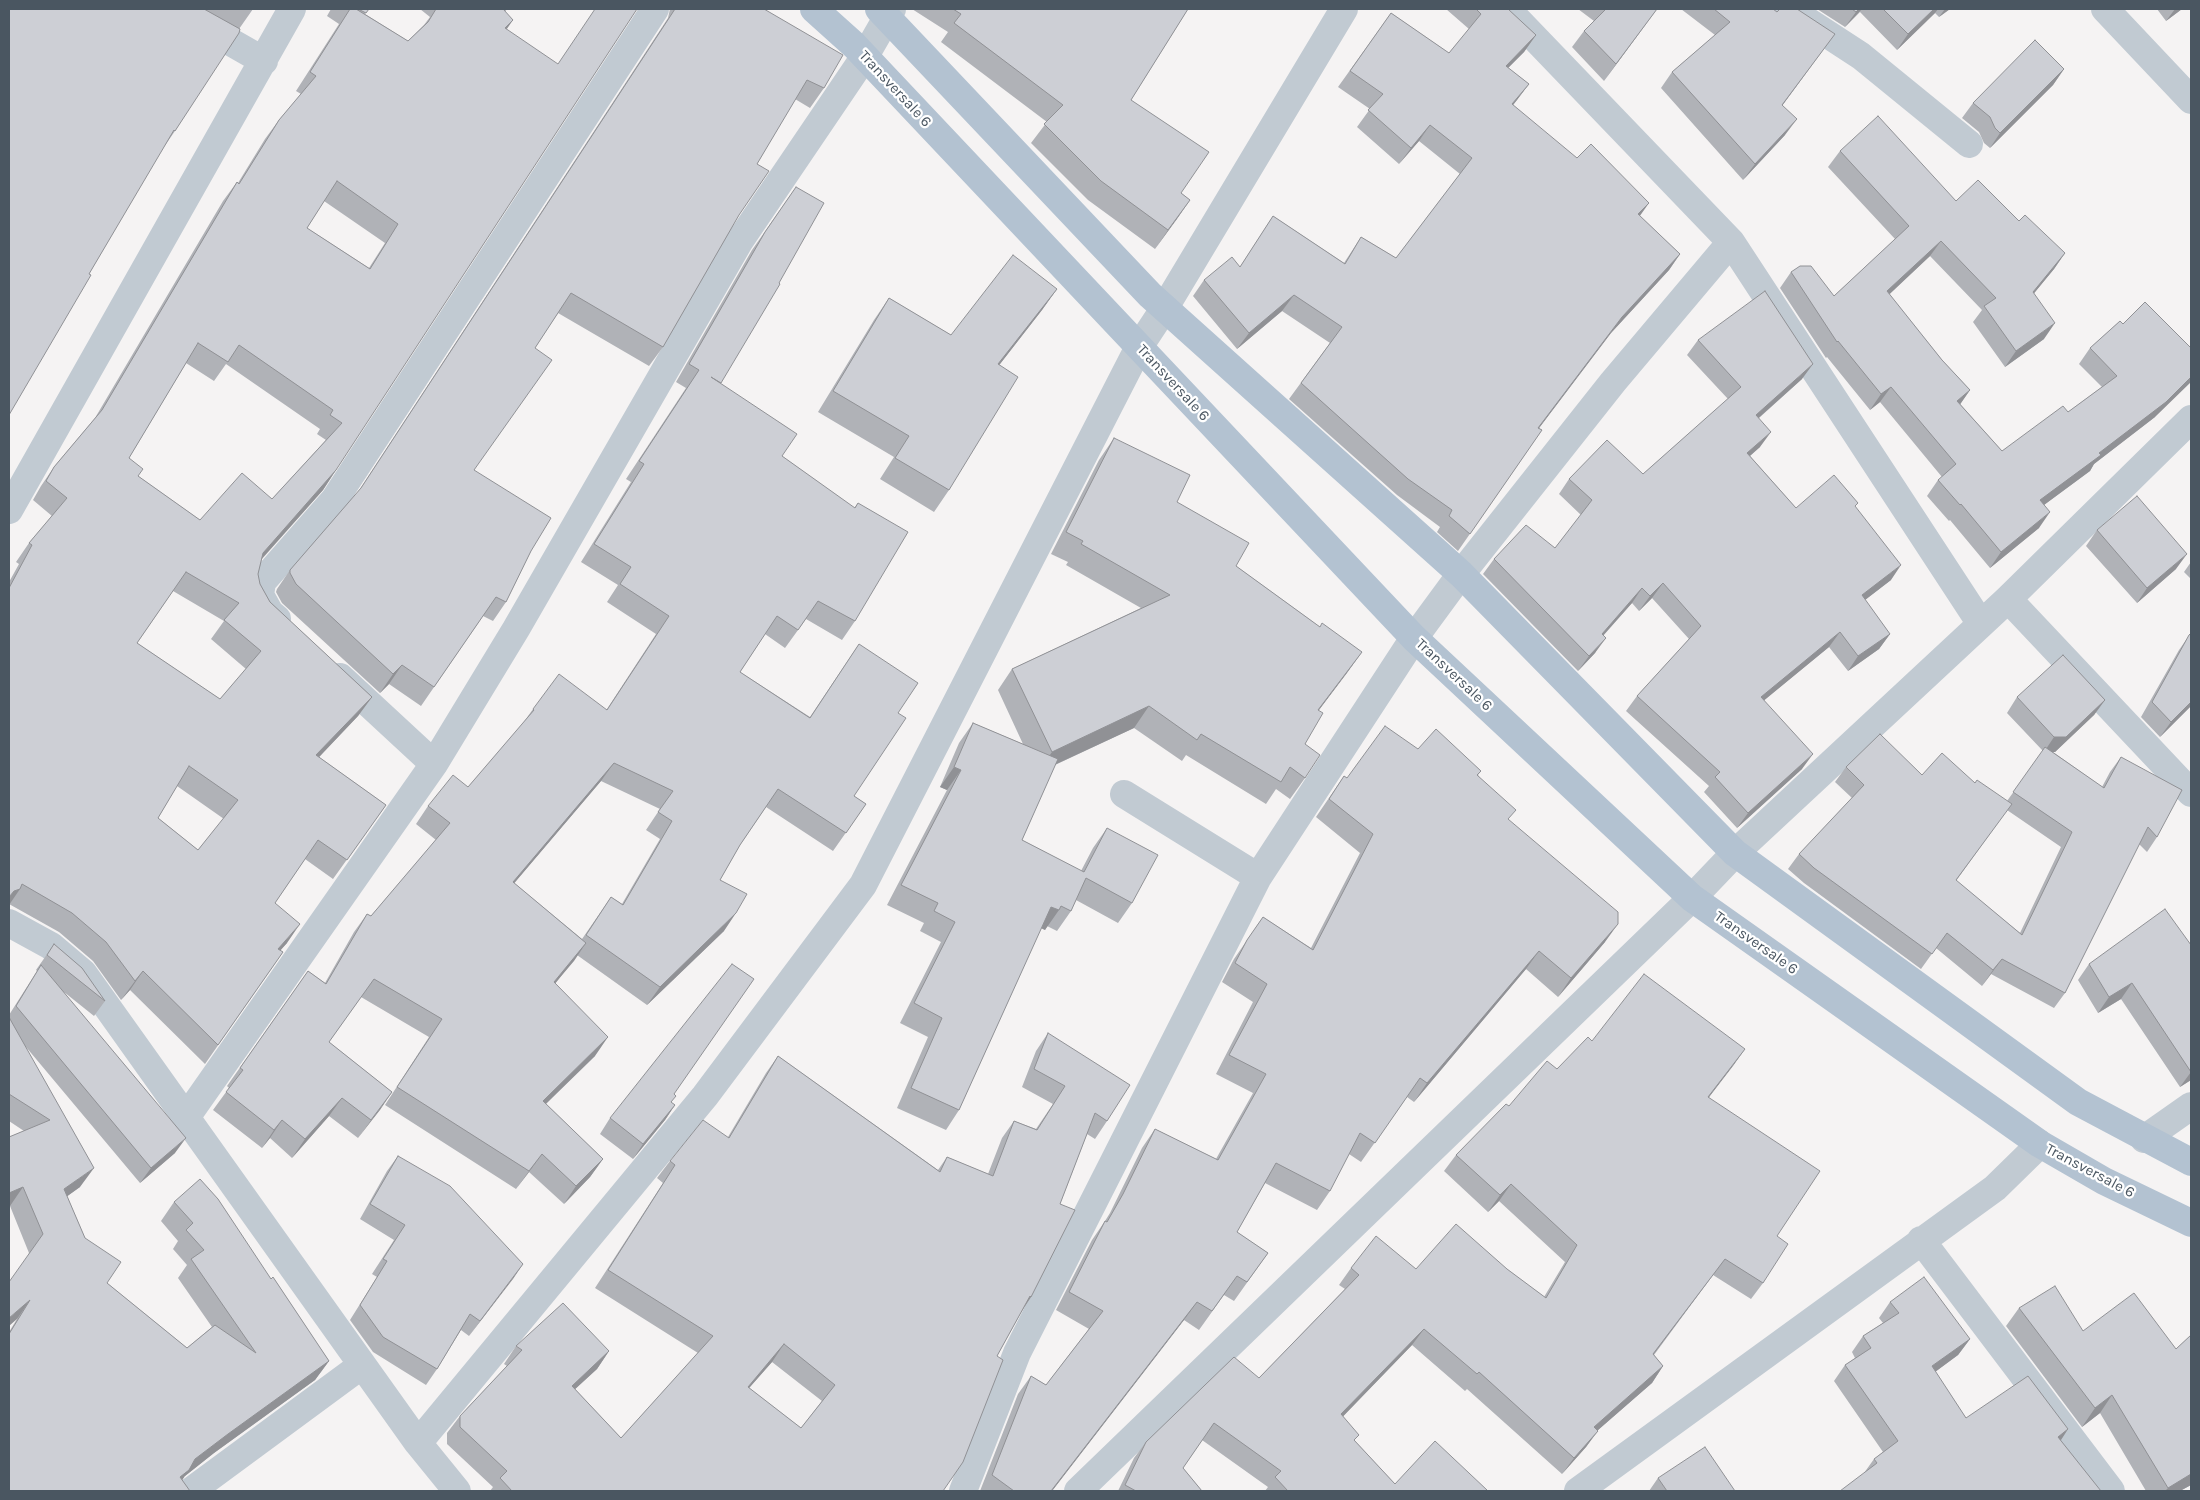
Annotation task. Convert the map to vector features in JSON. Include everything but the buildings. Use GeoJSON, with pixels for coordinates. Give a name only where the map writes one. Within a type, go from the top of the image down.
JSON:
{"type":"FeatureCollection","features":[{"type":"Feature","properties":{"kind":"main road","name":"Transversale 6"},"geometry":{"type":"LineString","coordinates":[[814,9],[864,56],[1414,638],[1692,898],[2040,1144],[2104,1181],[2191,1223]]}},
{"type":"Feature","properties":{"kind":"main road"},"geometry":{"type":"LineString","coordinates":[[886,12],[1164,308],[1461,574],[1735,852],[2078,1102],[2144,1139],[2191,1162]]}},
{"type":"Feature","properties":{"kind":"street"},"geometry":{"type":"LineString","coordinates":[[173,9],[264,61]]}},
{"type":"Feature","properties":{"kind":"street"},"geometry":{"type":"LineString","coordinates":[[9,510],[292,9]]}},
{"type":"Feature","properties":{"kind":"street"},"geometry":{"type":"LineString","coordinates":[[299,639],[270,612],[260,595],[262,582],[335,499],[655,9]]}},
{"type":"Feature","properties":{"kind":"street"},"geometry":{"type":"LineString","coordinates":[[418,1443],[705,1096],[863,885],[1139,348],[1344,9]]}},
{"type":"Feature","properties":{"kind":"street"},"geometry":{"type":"LineString","coordinates":[[1507,9],[1731,242],[1981,624]]}},
{"type":"Feature","properties":{"kind":"street"},"geometry":{"type":"LineString","coordinates":[[1789,9],[1861,56],[1969,144]]}},
{"type":"Feature","properties":{"kind":"street"},"geometry":{"type":"LineString","coordinates":[[2105,9],[2191,100]]}},
{"type":"Feature","properties":{"kind":"street"},"geometry":{"type":"LineString","coordinates":[[185,1119],[434,764],[516,629],[739,242],[864,56],[886,12]]}},
{"type":"Feature","properties":{"kind":"street"},"geometry":{"type":"LineString","coordinates":[[963,1491],[1017,1353],[1258,877],[1414,638],[1461,574],[1613,382],[1731,242]]}},
{"type":"Feature","properties":{"kind":"street"},"geometry":{"type":"LineString","coordinates":[[1078,1491],[1692,898],[1735,852],[2008,599],[2191,419]]}},
{"type":"Feature","properties":{"kind":"street"},"geometry":{"type":"LineString","coordinates":[[2008,599],[2191,793]]}},
{"type":"Feature","properties":{"kind":"street"},"geometry":{"type":"LineString","coordinates":[[320,659],[434,764]]}},
{"type":"Feature","properties":{"kind":"street"},"geometry":{"type":"LineString","coordinates":[[1124,794],[1258,877]]}},
{"type":"Feature","properties":{"kind":"street"},"geometry":{"type":"LineString","coordinates":[[9,923],[51,946],[83,973],[185,1119],[418,1443],[457,1491]]}},
{"type":"Feature","properties":{"kind":"street"},"geometry":{"type":"LineString","coordinates":[[2144,1139],[2191,1106]]}},
{"type":"Feature","properties":{"kind":"street"},"geometry":{"type":"LineString","coordinates":[[1578,1491],[1994,1188],[2040,1144]]}},
{"type":"Feature","properties":{"kind":"street"},"geometry":{"type":"LineString","coordinates":[[1921,1240],[2111,1491]]}},
{"type":"Feature","properties":{"kind":"street"},"geometry":{"type":"LineString","coordinates":[[191,1491],[362,1365]]}}]}
